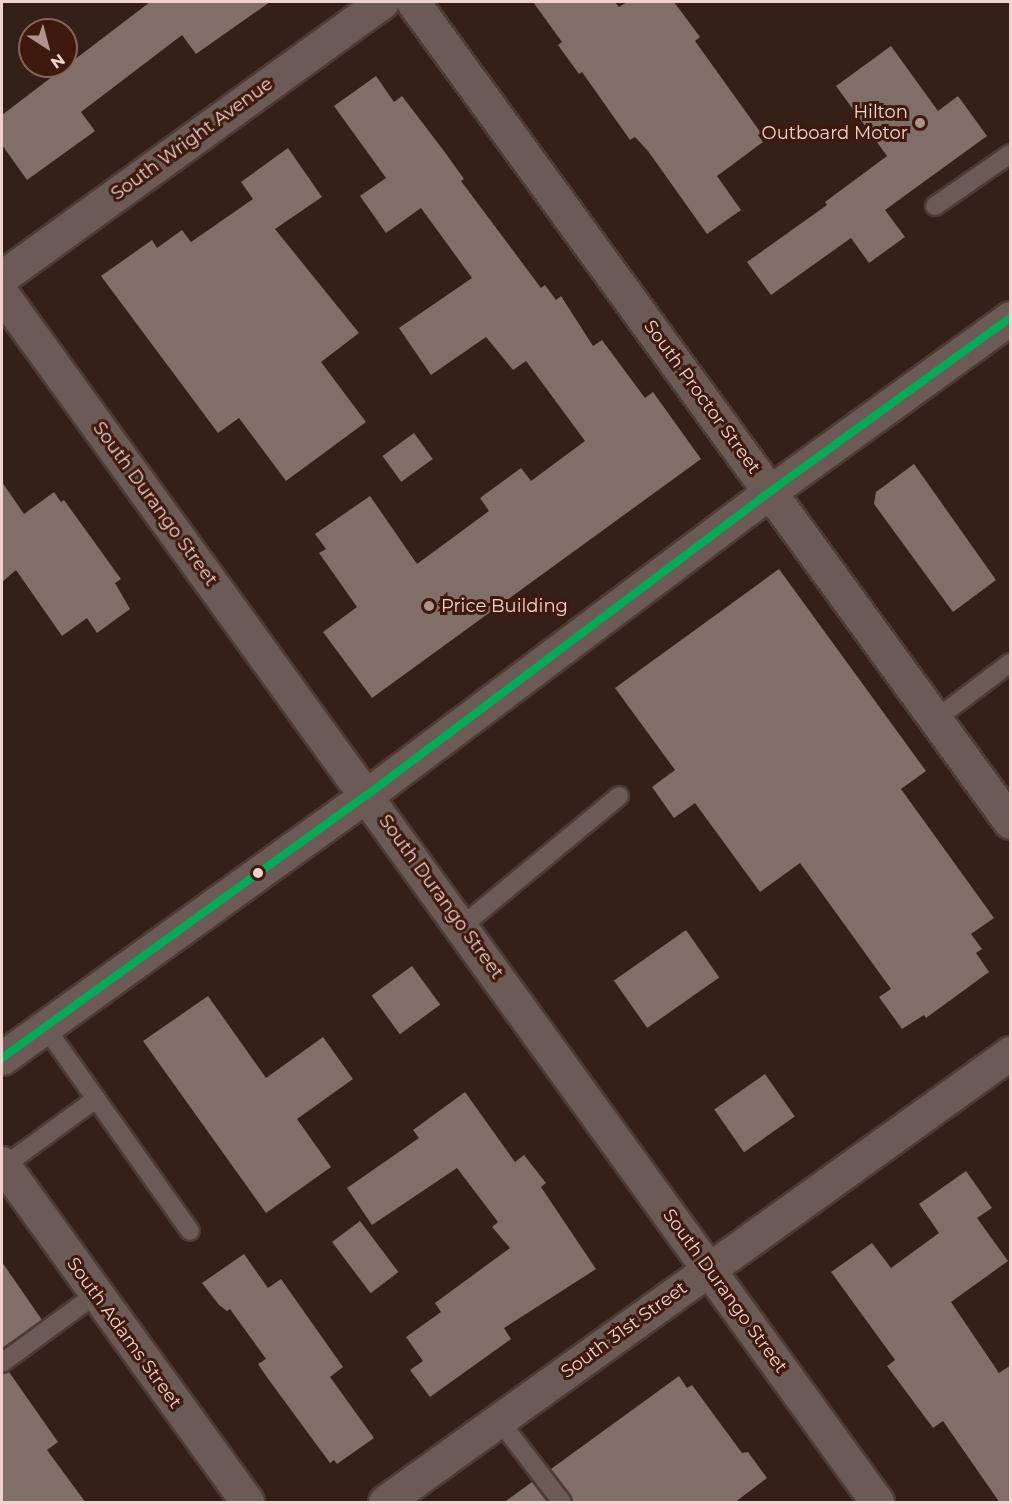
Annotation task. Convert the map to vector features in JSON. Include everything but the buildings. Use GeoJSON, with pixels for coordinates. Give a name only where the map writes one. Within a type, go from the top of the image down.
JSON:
{"type":"FeatureCollection","features":[{"type":"Feature","properties":{"kind":"street","name":"South Wright Avenue"},"geometry":{"type":"LineString","coordinates":[[2,277],[382,2]]}},
{"type":"Feature","properties":{"kind":"street","name":"South Proctor Street"},"geometry":{"type":"LineString","coordinates":[[413,2],[1011,822]]}},
{"type":"Feature","properties":{"kind":"street","name":"South Durango Street"},"geometry":{"type":"LineString","coordinates":[[2,294],[462,926],[877,1503]]}},
{"type":"Feature","properties":{"kind":"street"},"geometry":{"type":"LineString","coordinates":[[2,1058],[367,795],[771,491],[1011,318]]}},
{"type":"Feature","properties":{"kind":"street","name":"South 31st Street"},"geometry":{"type":"LineString","coordinates":[[385,1503],[1011,1053]]}},
{"type":"Feature","properties":{"kind":"street","name":"South Adams Street"},"geometry":{"type":"LineString","coordinates":[[3,1164],[247,1503]]}},
{"type":"Feature","properties":{"kind":"lane"},"geometry":{"type":"LineString","coordinates":[[935,206],[1011,154]]}},
{"type":"Feature","properties":{"kind":"lane"},"geometry":{"type":"LineString","coordinates":[[936,719],[1011,663]]}},
{"type":"Feature","properties":{"kind":"lane"},"geometry":{"type":"LineString","coordinates":[[462,926],[619,796]]}},
{"type":"Feature","properties":{"kind":"lane"},"geometry":{"type":"LineString","coordinates":[[45,1027],[190,1231]]}},
{"type":"Feature","properties":{"kind":"lane"},"geometry":{"type":"LineString","coordinates":[[3,1164],[96,1099]]}},
{"type":"Feature","properties":{"kind":"lane"},"geometry":{"type":"LineString","coordinates":[[2,1363],[96,1294]]}},
{"type":"Feature","properties":{"kind":"lane"},"geometry":{"type":"LineString","coordinates":[[499,1420],[562,1503]]}},
{"type":"Feature","properties":{"kind":"transit line"},"geometry":{"type":"LineString","coordinates":[[2,1058],[367,795],[771,491],[1010,318]]}},
{"type":"Feature","properties":{"kind":"place","name":"Hilton Outboard Motor"},"geometry":{"type":"Point","coordinates":[920,123]}},
{"type":"Feature","properties":{"kind":"place","name":"Price Building"},"geometry":{"type":"Point","coordinates":[429,606]}}]}
